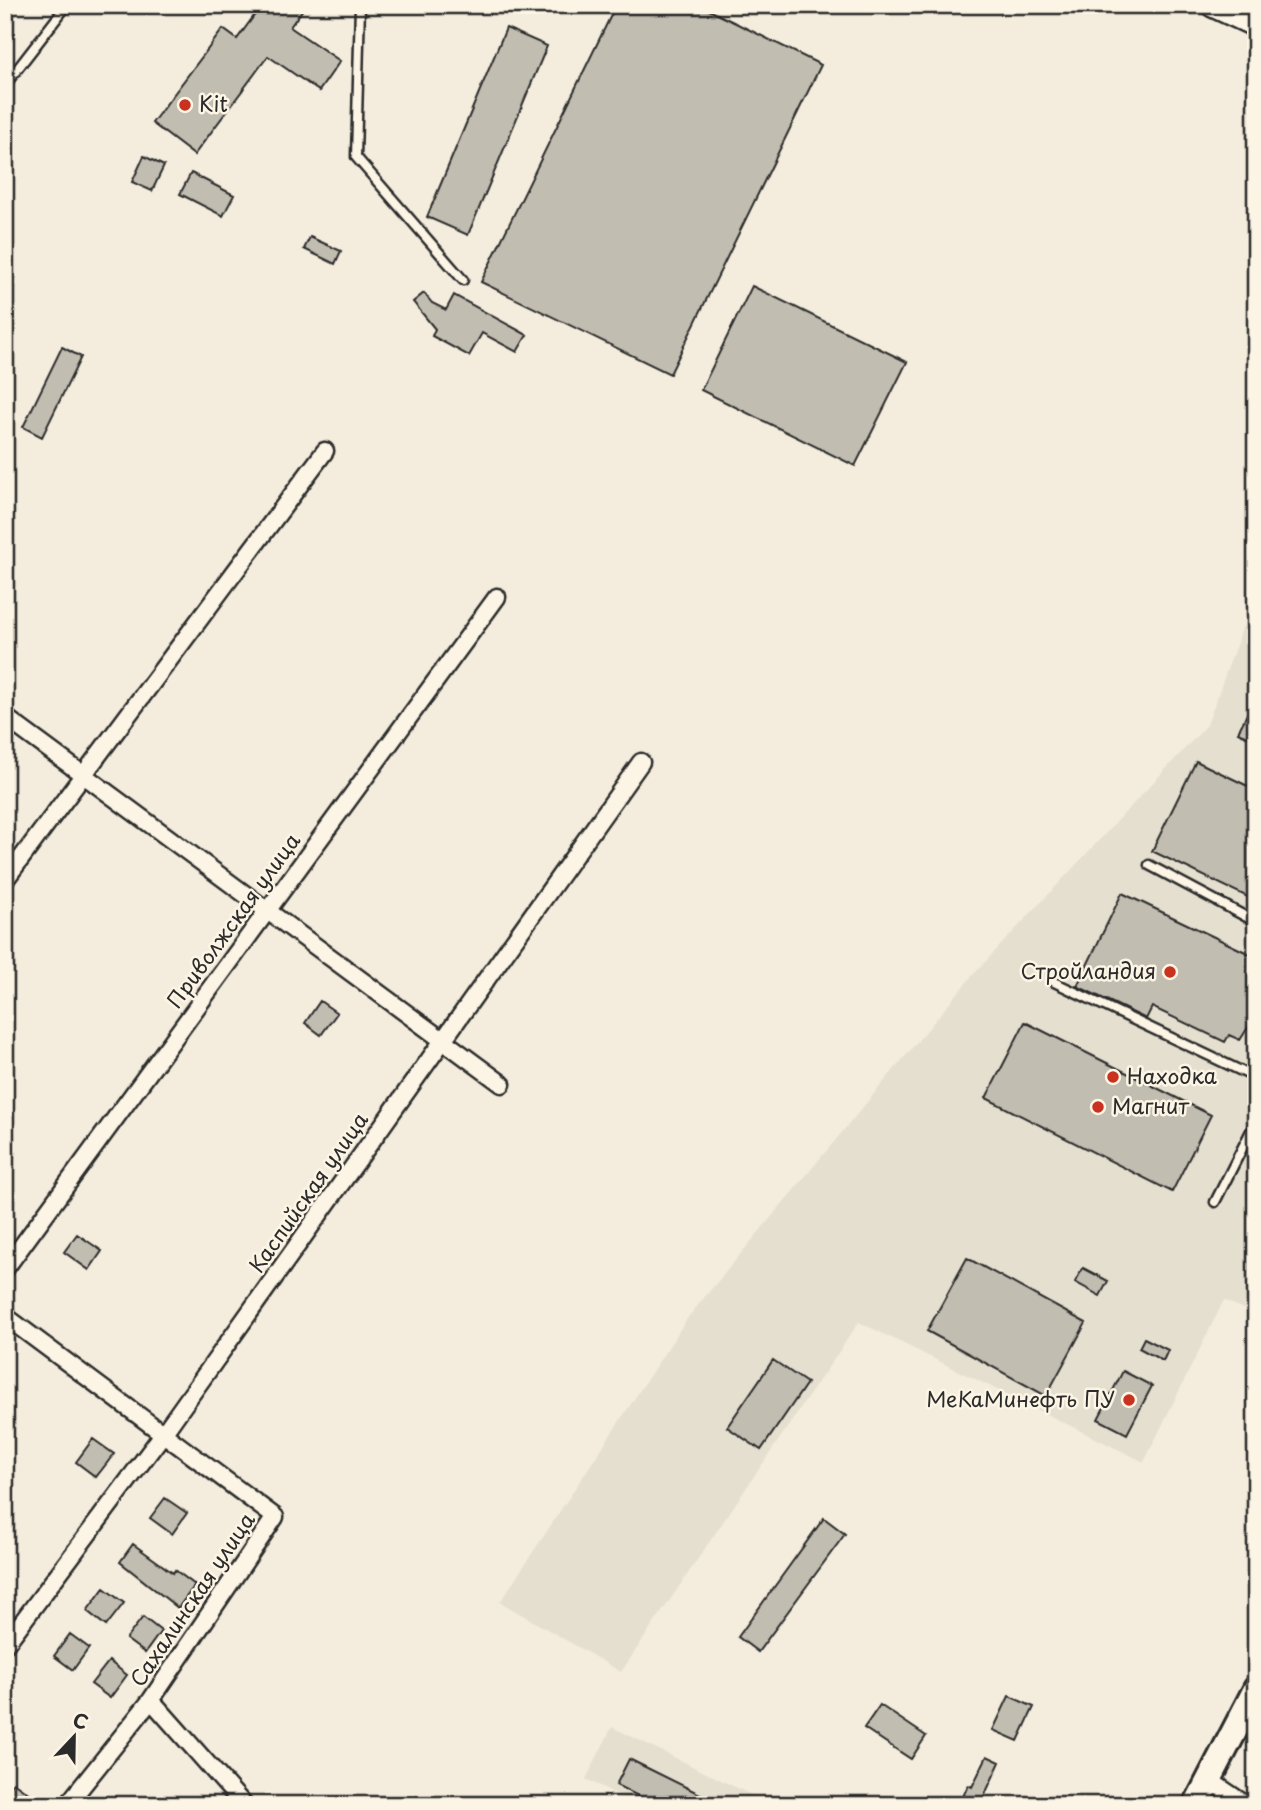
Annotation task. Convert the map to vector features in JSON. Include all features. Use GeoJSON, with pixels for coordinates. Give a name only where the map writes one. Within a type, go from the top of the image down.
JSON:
{"type":"FeatureCollection","features":[{"type":"Feature","properties":{"kind":"main road"},"geometry":{"type":"LineString","coordinates":[[1213,5],[1256,24]]}},
{"type":"Feature","properties":{"kind":"main road"},"geometry":{"type":"LineString","coordinates":[[1196,1805],[1256,1689]]}},
{"type":"Feature","properties":{"kind":"street"},"geometry":{"type":"LineString","coordinates":[[5,880],[325,451]]}},
{"type":"Feature","properties":{"kind":"street","name":"Приволжская улица"},"geometry":{"type":"LineString","coordinates":[[5,1269],[497,597]]}},
{"type":"Feature","properties":{"kind":"street"},"geometry":{"type":"LineString","coordinates":[[5,717],[502,1084]]}},
{"type":"Feature","properties":{"kind":"street","name":"Каспийская улица"},"geometry":{"type":"LineString","coordinates":[[5,1645],[163,1434],[641,762]]}},
{"type":"Feature","properties":{"kind":"street"},"geometry":{"type":"LineString","coordinates":[[5,1316],[163,1434]]}},
{"type":"Feature","properties":{"kind":"street","name":"Сахалинская улица"},"geometry":{"type":"LineString","coordinates":[[67,1805],[151,1700],[275,1517],[163,1434]]}},
{"type":"Feature","properties":{"kind":"street"},"geometry":{"type":"LineString","coordinates":[[151,1700],[244,1805]]}},
{"type":"Feature","properties":{"kind":"street"},"geometry":{"type":"LineString","coordinates":[[1209,1780],[1245,1805]]}},
{"type":"Feature","properties":{"kind":"lane"},"geometry":{"type":"LineString","coordinates":[[5,85],[67,5]]}},
{"type":"Feature","properties":{"kind":"lane"},"geometry":{"type":"LineString","coordinates":[[360,5],[356,157],[463,281]]}},
{"type":"Feature","properties":{"kind":"lane"},"geometry":{"type":"LineString","coordinates":[[1149,865],[1256,922]]}},
{"type":"Feature","properties":{"kind":"lane"},"geometry":{"type":"LineString","coordinates":[[1054,982],[1256,1078]]}},
{"type":"Feature","properties":{"kind":"lane"},"geometry":{"type":"LineString","coordinates":[[1215,1202],[1256,1121]]}},
{"type":"Feature","properties":{"kind":"shaded area"},"geometry":{"type":"Polygon","coordinates":[[[1243,626],[1256,633],[1256,1315],[1224,1300],[1144,1462],[859,1322],[621,1672],[500,1602],[689,1316],[972,976],[1207,725],[1243,626]]]}},
{"type":"Feature","properties":{"kind":"shaded area"},"geometry":{"type":"Polygon","coordinates":[[[612,1727],[772,1805],[638,1805],[586,1779],[612,1727]]]}},
{"type":"Feature","properties":{"kind":"building"},"geometry":{"type":"Polygon","coordinates":[[[262,5],[306,5],[290,27],[340,61],[319,91],[268,56],[194,155],[152,123],[223,29],[237,39],[262,5]]]}},
{"type":"Feature","properties":{"kind":"building"},"geometry":{"type":"Polygon","coordinates":[[[616,5],[699,5],[821,65],[670,374],[481,282],[616,5]]]}},
{"type":"Feature","properties":{"kind":"building"},"geometry":{"type":"Polygon","coordinates":[[[506,28],[547,46],[468,235],[427,217],[506,28]]]}},
{"type":"Feature","properties":{"kind":"building"},"geometry":{"type":"Polygon","coordinates":[[[144,156],[164,166],[152,191],[132,182],[144,156]]]}},
{"type":"Feature","properties":{"kind":"building"},"geometry":{"type":"Polygon","coordinates":[[[191,173],[234,195],[223,216],[180,194],[191,173]]]}},
{"type":"Feature","properties":{"kind":"building"},"geometry":{"type":"Polygon","coordinates":[[[310,237],[341,251],[335,264],[304,249],[310,237]]]}},
{"type":"Feature","properties":{"kind":"building"},"geometry":{"type":"Polygon","coordinates":[[[752,286],[907,362],[855,466],[701,390],[752,286]]]}},
{"type":"Feature","properties":{"kind":"building"},"geometry":{"type":"Polygon","coordinates":[[[424,293],[432,303],[446,310],[454,295],[527,335],[517,352],[482,333],[469,356],[432,336],[435,329],[413,302],[424,293]]]}},
{"type":"Feature","properties":{"kind":"building"},"geometry":{"type":"Polygon","coordinates":[[[62,347],[81,357],[42,437],[23,427],[62,347]]]}},
{"type":"Feature","properties":{"kind":"building"},"geometry":{"type":"Polygon","coordinates":[[[1256,696],[1256,741],[1238,732],[1256,696]]]}},
{"type":"Feature","properties":{"kind":"building"},"geometry":{"type":"Polygon","coordinates":[[[1196,761],[1256,790],[1256,901],[1152,851],[1196,761]]]}},
{"type":"Feature","properties":{"kind":"building","name":"Стройландия"},"geometry":{"type":"Polygon","coordinates":[[[1122,893],[1256,957],[1256,1015],[1240,1040],[1229,1035],[1225,1042],[1152,1007],[1146,1019],[1077,986],[1122,893]]]}},
{"type":"Feature","properties":{"kind":"building"},"geometry":{"type":"Polygon","coordinates":[[[320,1001],[337,1013],[321,1035],[305,1023],[320,1001]]]}},
{"type":"Feature","properties":{"kind":"building","name":"Магнит"},"geometry":{"type":"Polygon","coordinates":[[[1025,1022],[1211,1115],[1172,1192],[986,1098],[1025,1022]]]}},
{"type":"Feature","properties":{"kind":"building"},"geometry":{"type":"Polygon","coordinates":[[[77,1234],[102,1251],[89,1270],[64,1252],[77,1234]]]}},
{"type":"Feature","properties":{"kind":"building"},"geometry":{"type":"Polygon","coordinates":[[[967,1258],[1086,1323],[1046,1396],[927,1331],[967,1258]]]}},
{"type":"Feature","properties":{"kind":"building"},"geometry":{"type":"Polygon","coordinates":[[[1083,1268],[1108,1281],[1100,1296],[1075,1282],[1083,1268]]]}},
{"type":"Feature","properties":{"kind":"building"},"geometry":{"type":"Polygon","coordinates":[[[1144,1338],[1168,1350],[1163,1361],[1139,1348],[1144,1338]]]}},
{"type":"Feature","properties":{"kind":"building"},"geometry":{"type":"Polygon","coordinates":[[[773,1360],[807,1383],[761,1450],[727,1427],[773,1360]]]}},
{"type":"Feature","properties":{"kind":"building"},"geometry":{"type":"Polygon","coordinates":[[[1123,1371],[1152,1386],[1127,1434],[1098,1419],[1123,1371]]]}},
{"type":"Feature","properties":{"kind":"building"},"geometry":{"type":"Polygon","coordinates":[[[93,1439],[114,1454],[96,1477],[76,1462],[93,1439]]]}},
{"type":"Feature","properties":{"kind":"building"},"geometry":{"type":"Polygon","coordinates":[[[165,1498],[187,1513],[172,1534],[150,1518],[165,1498]]]}},
{"type":"Feature","properties":{"kind":"building"},"geometry":{"type":"Polygon","coordinates":[[[824,1518],[845,1534],[758,1652],[738,1637],[824,1518]]]}},
{"type":"Feature","properties":{"kind":"building"},"geometry":{"type":"Polygon","coordinates":[[[133,1544],[173,1573],[175,1570],[195,1585],[178,1608],[120,1562],[133,1544]]]}},
{"type":"Feature","properties":{"kind":"building"},"geometry":{"type":"Polygon","coordinates":[[[104,1588],[124,1603],[106,1626],[87,1611],[104,1588]]]}},
{"type":"Feature","properties":{"kind":"building"},"geometry":{"type":"Polygon","coordinates":[[[143,1617],[161,1631],[145,1653],[126,1639],[143,1617]]]}},
{"type":"Feature","properties":{"kind":"building"},"geometry":{"type":"Polygon","coordinates":[[[70,1634],[89,1648],[73,1670],[54,1656],[70,1634]]]}},
{"type":"Feature","properties":{"kind":"building"},"geometry":{"type":"Polygon","coordinates":[[[109,1661],[127,1675],[110,1698],[91,1684],[109,1661]]]}},
{"type":"Feature","properties":{"kind":"building"},"geometry":{"type":"Polygon","coordinates":[[[1009,1696],[1034,1707],[1018,1741],[993,1730],[1009,1696]]]}},
{"type":"Feature","properties":{"kind":"building"},"geometry":{"type":"Polygon","coordinates":[[[880,1705],[926,1736],[911,1759],[864,1728],[880,1705]]]}},
{"type":"Feature","properties":{"kind":"building"},"geometry":{"type":"Polygon","coordinates":[[[987,1756],[1000,1762],[980,1805],[975,1805],[962,1799],[968,1785],[972,1787],[987,1756]]]}},
{"type":"Feature","properties":{"kind":"building"},"geometry":{"type":"Polygon","coordinates":[[[629,1759],[722,1805],[656,1805],[616,1785],[629,1759]]]}},
{"type":"Feature","properties":{"kind":"building"},"geometry":{"type":"Polygon","coordinates":[[[13,1782],[34,1797],[29,1805],[5,1805],[5,1792],[13,1782]]]}},
{"type":"Feature","properties":{"kind":"place","name":"Kit"},"geometry":{"type":"Point","coordinates":[185,105]}},
{"type":"Feature","properties":{"kind":"place","name":"Стройландия"},"geometry":{"type":"Point","coordinates":[1170,972]}},
{"type":"Feature","properties":{"kind":"place","name":"Находка"},"geometry":{"type":"Point","coordinates":[1113,1077]}},
{"type":"Feature","properties":{"kind":"place","name":"Магнит"},"geometry":{"type":"Point","coordinates":[1098,1107]}},
{"type":"Feature","properties":{"kind":"place","name":"МеКаМинефть ПУ"},"geometry":{"type":"Point","coordinates":[1129,1400]}}]}
